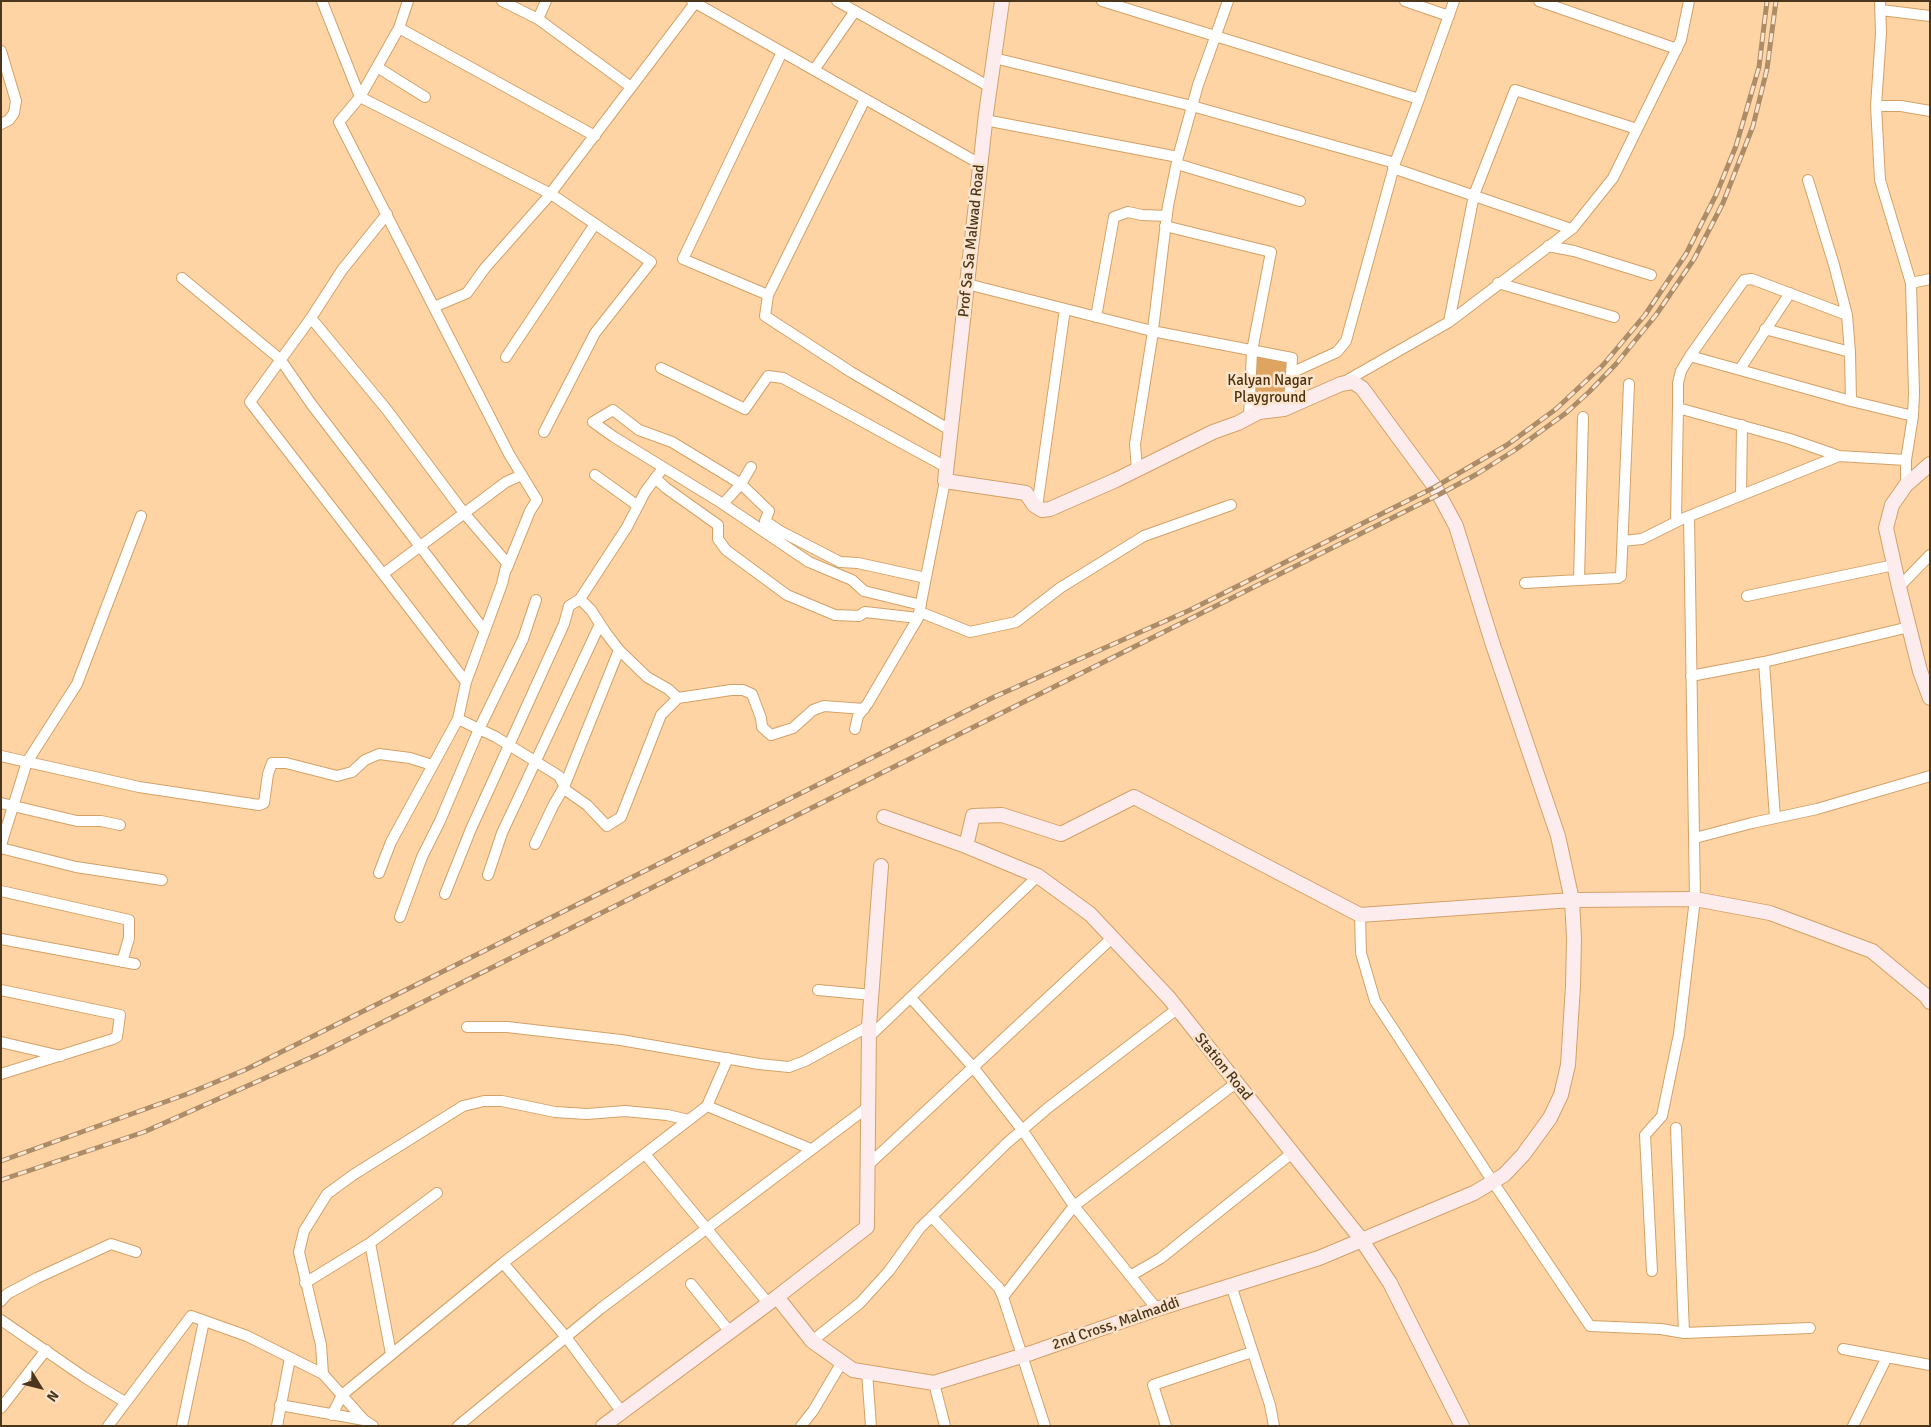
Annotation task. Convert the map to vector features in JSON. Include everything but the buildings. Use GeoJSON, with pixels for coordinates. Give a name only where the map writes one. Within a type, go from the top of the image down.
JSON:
{"type":"FeatureCollection","features":[{"type":"Feature","properties":{"kind":"street"},"geometry":{"type":"LineString","coordinates":[[322,1],[360,97],[551,194],[650,262],[595,333],[544,432]]}},
{"type":"Feature","properties":{"kind":"street"},"geometry":{"type":"LineString","coordinates":[[311,318],[387,410],[464,513],[507,563],[507,568],[530,511],[537,500],[509,454],[340,122],[360,97],[399,28],[408,1]]}},
{"type":"Feature","properties":{"kind":"street"},"geometry":{"type":"LineString","coordinates":[[502,1],[538,19],[631,87]]}},
{"type":"Feature","properties":{"kind":"street"},"geometry":{"type":"LineString","coordinates":[[538,19],[546,1]]}},
{"type":"Feature","properties":{"kind":"street"},"geometry":{"type":"LineString","coordinates":[[837,1],[990,87]]}},
{"type":"Feature","properties":{"kind":"street"},"geometry":{"type":"LineString","coordinates":[[1102,1],[1419,99]]}},
{"type":"Feature","properties":{"kind":"street"},"geometry":{"type":"LineString","coordinates":[[1137,470],[1135,444],[1166,221],[1178,161],[1192,106],[1228,1]]}},
{"type":"Feature","properties":{"kind":"street"},"geometry":{"type":"LineString","coordinates":[[1405,1],[1449,16]]}},
{"type":"Feature","properties":{"kind":"street"},"geometry":{"type":"LineString","coordinates":[[1291,373],[1337,352],[1346,341],[1394,165],[1454,1]]}},
{"type":"Feature","properties":{"kind":"street"},"geometry":{"type":"LineString","coordinates":[[1539,1],[1677,49]]}},
{"type":"Feature","properties":{"kind":"street"},"geometry":{"type":"LineString","coordinates":[[661,368],[744,409],[768,376],[783,378],[945,474],[1026,493],[1034,505],[1042,510],[1058,506],[1259,412],[1284,409],[1341,384],[1449,322],[1571,229],[1613,178],[1681,40],[1689,1]]}},
{"type":"Feature","properties":{"kind":"street"},"geometry":{"type":"LineString","coordinates":[[434,307],[468,293],[485,268],[551,194],[694,2],[980,164]]}},
{"type":"Feature","properties":{"kind":"street","name":"Prof Sa Sa Malwad Road"},"geometry":{"type":"LineString","coordinates":[[945,474],[985,120],[1001,2]]}},
{"type":"Feature","properties":{"kind":"street"},"geometry":{"type":"LineString","coordinates":[[1906,485],[1906,460],[1913,416],[1914,369],[1910,284],[1880,180],[1876,106],[1881,33],[1880,6],[1930,16]]}},
{"type":"Feature","properties":{"kind":"street"},"geometry":{"type":"LineString","coordinates":[[814,70],[855,11]]}},
{"type":"Feature","properties":{"kind":"street"},"geometry":{"type":"LineString","coordinates":[[399,28],[595,136]]}},
{"type":"Feature","properties":{"kind":"street"},"geometry":{"type":"LineString","coordinates":[[1,51],[16,101],[14,113],[9,120],[1,124]]}},
{"type":"Feature","properties":{"kind":"street"},"geometry":{"type":"LineString","coordinates":[[768,295],[683,259],[782,52]]}},
{"type":"Feature","properties":{"kind":"street"},"geometry":{"type":"LineString","coordinates":[[994,58],[1192,106],[1394,165],[1474,196],[1571,229]]}},
{"type":"Feature","properties":{"kind":"street"},"geometry":{"type":"LineString","coordinates":[[377,67],[425,97]]}},
{"type":"Feature","properties":{"kind":"street"},"geometry":{"type":"LineString","coordinates":[[1449,322],[1474,196],[1515,90],[1637,129]]}},
{"type":"Feature","properties":{"kind":"street"},"geometry":{"type":"LineString","coordinates":[[865,99],[768,295],[765,316],[851,372],[950,430]]}},
{"type":"Feature","properties":{"kind":"street"},"geometry":{"type":"LineString","coordinates":[[1876,106],[1901,106],[1930,111]]}},
{"type":"Feature","properties":{"kind":"street"},"geometry":{"type":"LineString","coordinates":[[985,120],[1178,161],[1300,201]]}},
{"type":"Feature","properties":{"kind":"street"},"geometry":{"type":"LineString","coordinates":[[1808,180],[1834,265],[1847,316],[1851,401]]}},
{"type":"Feature","properties":{"kind":"street"},"geometry":{"type":"LineString","coordinates":[[1096,317],[1114,217],[1128,212],[1166,221],[1271,252],[1252,351],[1249,417]]}},
{"type":"Feature","properties":{"kind":"street"},"geometry":{"type":"LineString","coordinates":[[386,214],[342,270],[311,318],[250,402],[466,682]]}},
{"type":"Feature","properties":{"kind":"street"},"geometry":{"type":"LineString","coordinates":[[506,357],[595,224]]}},
{"type":"Feature","properties":{"kind":"street"},"geometry":{"type":"LineString","coordinates":[[1548,246],[1574,251],[1651,276]]}},
{"type":"Feature","properties":{"kind":"street"},"geometry":{"type":"LineString","coordinates":[[182,278],[280,359],[312,405],[484,630]]}},
{"type":"Feature","properties":{"kind":"street"},"geometry":{"type":"LineString","coordinates":[[1676,522],[1678,384],[1681,371],[1744,280],[1752,279],[1847,316]]}},
{"type":"Feature","properties":{"kind":"street"},"geometry":{"type":"LineString","coordinates":[[1910,284],[1930,279]]}},
{"type":"Feature","properties":{"kind":"street"},"geometry":{"type":"LineString","coordinates":[[1498,283],[1614,316]]}},
{"type":"Feature","properties":{"kind":"street"},"geometry":{"type":"LineString","coordinates":[[967,284],[1152,331],[1292,358],[1289,407]]}},
{"type":"Feature","properties":{"kind":"street"},"geometry":{"type":"LineString","coordinates":[[1740,369],[1790,293]]}},
{"type":"Feature","properties":{"kind":"street"},"geometry":{"type":"LineString","coordinates":[[1037,507],[1065,309]]}},
{"type":"Feature","properties":{"kind":"street"},"geometry":{"type":"LineString","coordinates":[[1765,329],[1850,352]]}},
{"type":"Feature","properties":{"kind":"street"},"geometry":{"type":"LineString","coordinates":[[1690,356],[1851,401],[1913,416]]}},
{"type":"Feature","properties":{"kind":"street","name":"2nd Cross, Malmaddi"},"geometry":{"type":"LineString","coordinates":[[773,1300],[812,1341],[853,1370],[934,1383],[1157,1309],[1319,1258],[1474,1193],[1504,1174],[1523,1155],[1550,1118],[1561,1095],[1568,1065],[1573,986],[1572,900],[1558,836],[1492,642],[1456,526],[1436,487],[1362,388],[1353,382],[1341,384]]}},
{"type":"Feature","properties":{"kind":"street"},"geometry":{"type":"LineString","coordinates":[[1524,583],[1620,577],[1629,384]]}},
{"type":"Feature","properties":{"kind":"street"},"geometry":{"type":"LineString","coordinates":[[1678,408],[1790,439],[1839,456],[1906,460]]}},
{"type":"Feature","properties":{"kind":"street"},"geometry":{"type":"LineString","coordinates":[[926,578],[858,563],[840,562],[780,531],[765,521],[769,511],[741,484],[672,442],[639,430],[613,410],[593,422],[614,438],[723,504],[809,562],[852,580],[864,591],[970,632],[1016,622],[1060,588],[1144,536],[1230,506]]}},
{"type":"Feature","properties":{"kind":"street"},"geometry":{"type":"LineString","coordinates":[[1579,580],[1583,417]]}},
{"type":"Feature","properties":{"kind":"street"},"geometry":{"type":"LineString","coordinates":[[1741,495],[1742,425]]}},
{"type":"Feature","properties":{"kind":"street"},"geometry":{"type":"LineString","coordinates":[[1622,541],[1642,539],[1689,516],[1839,456]]}},
{"type":"Feature","properties":{"kind":"street"},"geometry":{"type":"LineString","coordinates":[[1930,464],[1906,485],[1892,505],[1886,528],[1909,626],[1930,698]]}},
{"type":"Feature","properties":{"kind":"street"},"geometry":{"type":"LineString","coordinates":[[723,504],[741,484],[751,467]]}},
{"type":"Feature","properties":{"kind":"street"},"geometry":{"type":"LineString","coordinates":[[445,894],[470,830],[564,624],[569,606],[580,599],[663,468]]}},
{"type":"Feature","properties":{"kind":"street"},"geometry":{"type":"LineString","coordinates":[[855,729],[858,716],[864,709],[920,612],[945,474]]}},
{"type":"Feature","properties":{"kind":"street"},"geometry":{"type":"LineString","coordinates":[[384,574],[506,482],[522,475]]}},
{"type":"Feature","properties":{"kind":"street"},"geometry":{"type":"LineString","coordinates":[[595,475],[638,506]]}},
{"type":"Feature","properties":{"kind":"street"},"geometry":{"type":"LineString","coordinates":[[655,478],[666,488],[718,524],[718,539],[726,550],[787,595],[835,615],[859,616],[865,612],[920,612]]}},
{"type":"Feature","properties":{"kind":"street"},"geometry":{"type":"LineString","coordinates":[[141,516],[77,684],[27,762],[1,846],[76,867],[162,880]]}},
{"type":"Feature","properties":{"kind":"street"},"geometry":{"type":"LineString","coordinates":[[1652,1271],[1645,1134],[1662,1116],[1677,1043],[1694,899],[1695,838],[1689,516]]}},
{"type":"Feature","properties":{"kind":"street"},"geometry":{"type":"LineString","coordinates":[[1899,587],[1930,556]]}},
{"type":"Feature","properties":{"kind":"street"},"geometry":{"type":"LineString","coordinates":[[379,873],[391,842],[458,719],[466,682],[502,584],[507,563]]}},
{"type":"Feature","properties":{"kind":"street"},"geometry":{"type":"LineString","coordinates":[[1748,596],[1894,565]]}},
{"type":"Feature","properties":{"kind":"street"},"geometry":{"type":"LineString","coordinates":[[580,599],[591,610],[619,650],[648,677],[668,688],[678,698]]}},
{"type":"Feature","properties":{"kind":"street"},"geometry":{"type":"LineString","coordinates":[[400,917],[422,857],[440,821],[479,730],[523,639],[536,600]]}},
{"type":"Feature","properties":{"kind":"street"},"geometry":{"type":"LineString","coordinates":[[488,875],[502,833],[600,624]]}},
{"type":"Feature","properties":{"kind":"street"},"geometry":{"type":"LineString","coordinates":[[1691,676],[1764,662],[1909,626]]}},
{"type":"Feature","properties":{"kind":"street"},"geometry":{"type":"LineString","coordinates":[[535,844],[564,787],[619,650]]}},
{"type":"Feature","properties":{"kind":"street"},"geometry":{"type":"LineString","coordinates":[[1764,662],[1775,818]]}},
{"type":"Feature","properties":{"kind":"street"},"geometry":{"type":"LineString","coordinates":[[458,719],[509,745],[559,776],[567,791],[587,805],[607,826],[620,817],[661,715],[678,698],[743,690],[752,694],[761,718],[762,728],[771,735],[793,728],[813,710],[824,706],[864,709]]}},
{"type":"Feature","properties":{"kind":"street"},"geometry":{"type":"LineString","coordinates":[[1,756],[139,787],[259,805],[264,803],[268,774],[272,763],[286,763],[337,776],[352,772],[365,760],[379,754],[410,758],[432,765]]}},
{"type":"Feature","properties":{"kind":"street"},"geometry":{"type":"LineString","coordinates":[[1695,838],[1817,809],[1930,776]]}},
{"type":"Feature","properties":{"kind":"street"},"geometry":{"type":"LineString","coordinates":[[966,846],[973,816],[1002,815],[1062,834],[1134,797],[1360,915],[1572,900],[1694,899],[1770,913],[1872,951],[1926,996],[1930,1002]]}},
{"type":"Feature","properties":{"kind":"street"},"geometry":{"type":"LineString","coordinates":[[1,803],[76,821],[102,821],[120,825]]}},
{"type":"Feature","properties":{"kind":"street","name":"Station Road"},"geometry":{"type":"LineString","coordinates":[[884,817],[966,846],[1038,876],[1090,914],[1169,998],[1361,1240],[1390,1283],[1462,1426]]}},
{"type":"Feature","properties":{"kind":"street"},"geometry":{"type":"LineString","coordinates":[[603,1426],[867,1228],[869,1032],[881,866]]}},
{"type":"Feature","properties":{"kind":"street"},"geometry":{"type":"LineString","coordinates":[[467,1027],[507,1028],[621,1040],[789,1067],[869,1032],[910,998],[1038,876]]}},
{"type":"Feature","properties":{"kind":"street"},"geometry":{"type":"LineString","coordinates":[[1,891],[129,920],[129,938],[122,962]]}},
{"type":"Feature","properties":{"kind":"street"},"geometry":{"type":"LineString","coordinates":[[1360,915],[1361,953],[1375,1001],[1590,1326],[1684,1332],[1810,1328]]}},
{"type":"Feature","properties":{"kind":"street"},"geometry":{"type":"LineString","coordinates":[[868,1166],[1112,938]]}},
{"type":"Feature","properties":{"kind":"street"},"geometry":{"type":"LineString","coordinates":[[1,939],[134,964]]}},
{"type":"Feature","properties":{"kind":"street"},"geometry":{"type":"LineString","coordinates":[[1,990],[120,1015],[117,1037],[96,1046],[1,1074]]}},
{"type":"Feature","properties":{"kind":"street"},"geometry":{"type":"LineString","coordinates":[[818,990],[872,995]]}},
{"type":"Feature","properties":{"kind":"street"},"geometry":{"type":"LineString","coordinates":[[910,998],[973,1068],[1023,1131],[1074,1206],[1157,1309]]}},
{"type":"Feature","properties":{"kind":"street"},"geometry":{"type":"LineString","coordinates":[[812,1341],[860,1304],[889,1271],[920,1228],[1007,1144],[1099,1066],[1177,1009]]}},
{"type":"Feature","properties":{"kind":"street"},"geometry":{"type":"LineString","coordinates":[[1,1042],[62,1056]]}},
{"type":"Feature","properties":{"kind":"street"},"geometry":{"type":"LineString","coordinates":[[332,1415],[342,1395],[391,1354],[503,1263],[707,1106],[728,1058]]}},
{"type":"Feature","properties":{"kind":"street"},"geometry":{"type":"LineString","coordinates":[[1004,1297],[1074,1206],[1236,1084]]}},
{"type":"Feature","properties":{"kind":"street"},"geometry":{"type":"LineString","coordinates":[[323,1374],[321,1345],[299,1252],[304,1231],[327,1194],[353,1175],[463,1106],[484,1101],[502,1101],[555,1112],[587,1114],[625,1111],[667,1115],[688,1120]]}},
{"type":"Feature","properties":{"kind":"street"},"geometry":{"type":"LineString","coordinates":[[707,1106],[811,1149]]}},
{"type":"Feature","properties":{"kind":"street"},"geometry":{"type":"LineString","coordinates":[[458,1426],[566,1337],[706,1228],[868,1107]]}},
{"type":"Feature","properties":{"kind":"street"},"geometry":{"type":"LineString","coordinates":[[1676,1128],[1684,1332]]}},
{"type":"Feature","properties":{"kind":"street"},"geometry":{"type":"LineString","coordinates":[[1130,1276],[1161,1258],[1292,1153]]}},
{"type":"Feature","properties":{"kind":"street"},"geometry":{"type":"LineString","coordinates":[[645,1154],[706,1228],[773,1300]]}},
{"type":"Feature","properties":{"kind":"street"},"geometry":{"type":"LineString","coordinates":[[305,1283],[370,1243],[437,1193]]}},
{"type":"Feature","properties":{"kind":"street"},"geometry":{"type":"LineString","coordinates":[[932,1217],[999,1288],[1004,1297],[1046,1426]]}},
{"type":"Feature","properties":{"kind":"street"},"geometry":{"type":"LineString","coordinates":[[370,1243],[391,1354]]}},
{"type":"Feature","properties":{"kind":"street"},"geometry":{"type":"LineString","coordinates":[[1,1301],[7,1294],[37,1278],[111,1244],[136,1252]]}},
{"type":"Feature","properties":{"kind":"street"},"geometry":{"type":"LineString","coordinates":[[503,1263],[566,1337],[621,1411]]}},
{"type":"Feature","properties":{"kind":"street"},"geometry":{"type":"LineString","coordinates":[[691,1284],[730,1332]]}},
{"type":"Feature","properties":{"kind":"street"},"geometry":{"type":"LineString","coordinates":[[1231,1285],[1270,1405],[1274,1426]]}},
{"type":"Feature","properties":{"kind":"street"},"geometry":{"type":"LineString","coordinates":[[108,1426],[191,1316],[247,1336],[323,1374],[369,1423]]}},
{"type":"Feature","properties":{"kind":"street"},"geometry":{"type":"LineString","coordinates":[[1,1320],[84,1377],[125,1402]]}},
{"type":"Feature","properties":{"kind":"street"},"geometry":{"type":"LineString","coordinates":[[182,1426],[204,1321]]}},
{"type":"Feature","properties":{"kind":"street"},"geometry":{"type":"LineString","coordinates":[[1843,1349],[1930,1365]]}},
{"type":"Feature","properties":{"kind":"street"},"geometry":{"type":"LineString","coordinates":[[1,1408],[46,1350]]}},
{"type":"Feature","properties":{"kind":"street"},"geometry":{"type":"LineString","coordinates":[[1166,1426],[1153,1385],[1252,1352]]}},
{"type":"Feature","properties":{"kind":"street"},"geometry":{"type":"LineString","coordinates":[[1853,1426],[1887,1357]]}},
{"type":"Feature","properties":{"kind":"street"},"geometry":{"type":"LineString","coordinates":[[277,1426],[290,1358]]}},
{"type":"Feature","properties":{"kind":"street"},"geometry":{"type":"LineString","coordinates":[[802,1425],[813,1411],[842,1362]]}},
{"type":"Feature","properties":{"kind":"street"},"geometry":{"type":"LineString","coordinates":[[867,1372],[871,1426]]}},
{"type":"Feature","properties":{"kind":"street"},"geometry":{"type":"LineString","coordinates":[[934,1383],[946,1426]]}},
{"type":"Feature","properties":{"kind":"street"},"geometry":{"type":"LineString","coordinates":[[280,1405],[369,1423]]}},
{"type":"Feature","properties":{"kind":"green space","name":"Kalyan Nagar Playground"},"geometry":{"type":"Polygon","coordinates":[[[1252,351],[1292,358],[1289,407],[1249,417],[1252,351]]]}},
{"type":"Feature","properties":{"kind":"railway"},"geometry":{"type":"LineString","coordinates":[[1,1161],[187,1094],[247,1069],[994,697],[1190,610],[1435,487],[1507,445],[1556,409],[1603,365],[1645,315],[1686,254],[1716,195],[1736,146],[1759,67],[1767,1]]}},
{"type":"Feature","properties":{"kind":"railway"},"geometry":{"type":"LineString","coordinates":[[1,1180],[144,1132],[319,1054],[1440,494],[1515,450],[1566,413],[1616,364],[1656,315],[1694,259],[1723,203],[1753,126],[1767,69],[1776,1]]}}]}
